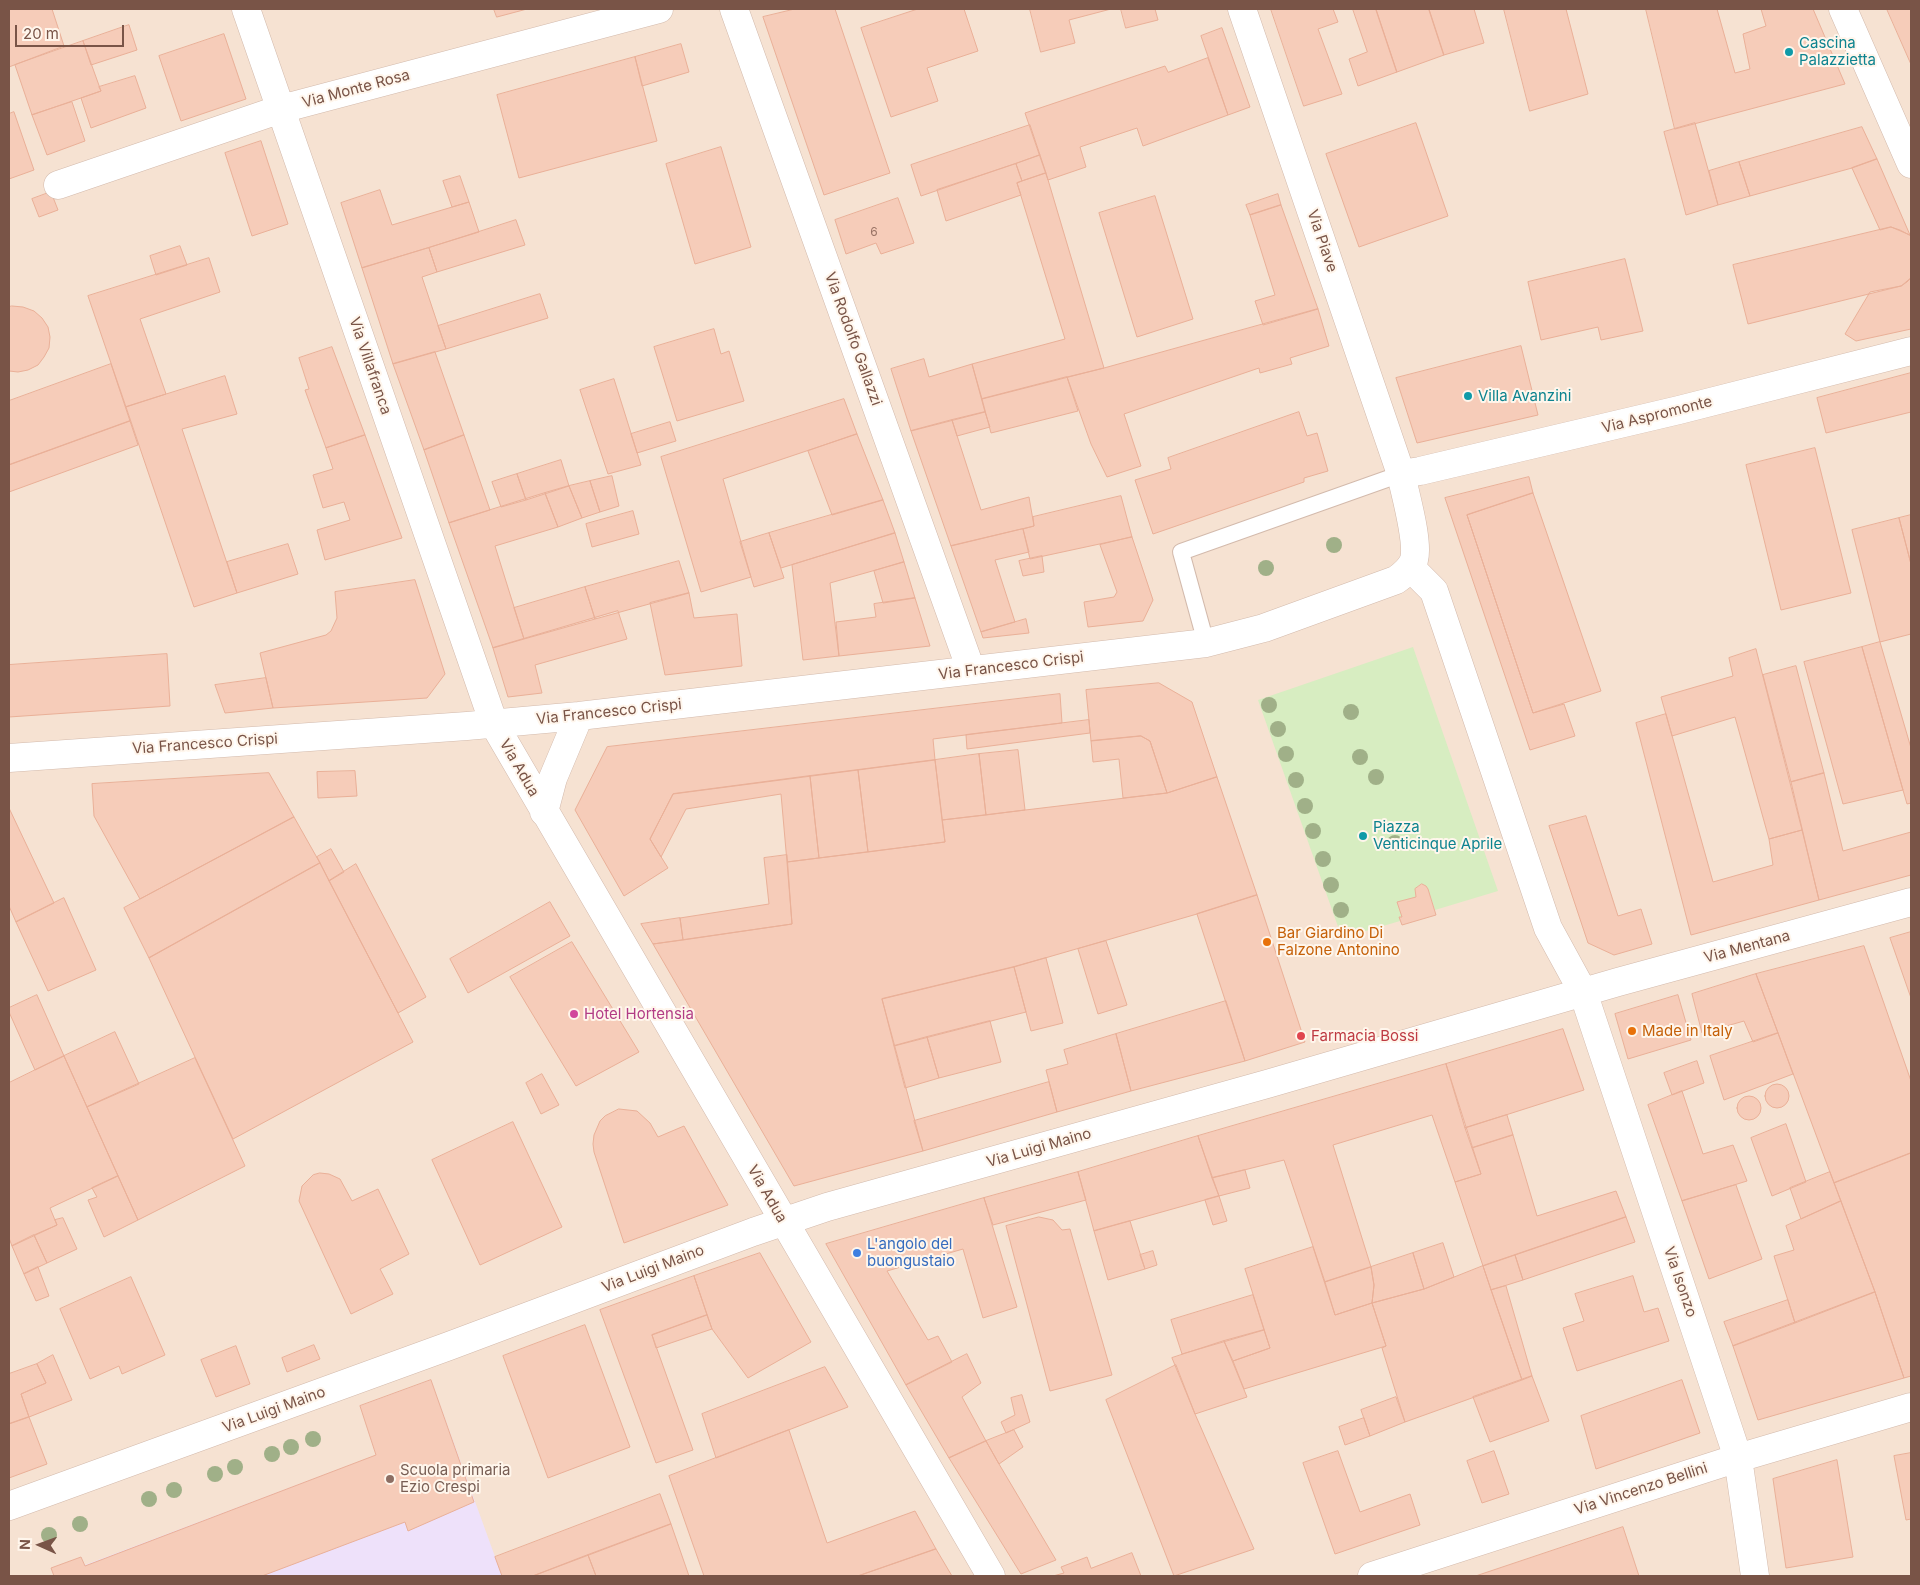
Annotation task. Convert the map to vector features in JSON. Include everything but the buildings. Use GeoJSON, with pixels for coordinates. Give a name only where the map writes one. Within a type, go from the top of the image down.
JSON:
{"type":"FeatureCollection","features":[{"type":"Feature","properties":{"kind":"street","name":"Via Villafranca"},"geometry":{"type":"LineString","coordinates":[[246,9],[494,724]]}},
{"type":"Feature","properties":{"kind":"street","name":"Via Monte Rosa"},"geometry":{"type":"LineString","coordinates":[[58,185],[280,109],[659,9]]}},
{"type":"Feature","properties":{"kind":"street","name":"Via Rodolfo Gallazzi"},"geometry":{"type":"LineString","coordinates":[[734,9],[971,670]]}},
{"type":"Feature","properties":{"kind":"street","name":"Via Piave"},"geometry":{"type":"LineString","coordinates":[[1242,9],[1402,474]]}},
{"type":"Feature","properties":{"kind":"street"},"geometry":{"type":"LineString","coordinates":[[1843,9],[1911,164]]}},
{"type":"Feature","properties":{"kind":"street","name":"Via Aspromonte"},"geometry":{"type":"LineString","coordinates":[[1402,474],[1679,410],[1911,351]]}},
{"type":"Feature","properties":{"kind":"street"},"geometry":{"type":"LineString","coordinates":[[1206,643],[1264,628],[1396,580],[1410,567],[1414,558],[1415,547],[1402,474]]}},
{"type":"Feature","properties":{"kind":"street"},"geometry":{"type":"LineString","coordinates":[[1410,567],[1434,591],[1548,928],[1583,992]]}},
{"type":"Feature","properties":{"kind":"street","name":"Via Francesco Crispi"},"geometry":{"type":"LineString","coordinates":[[9,758],[494,724],[578,716],[1206,643]]}},
{"type":"Feature","properties":{"kind":"street","name":"Via Adua"},"geometry":{"type":"LineString","coordinates":[[544,812],[553,778],[578,716]]}},
{"type":"Feature","properties":{"kind":"street","name":"Via Adua"},"geometry":{"type":"LineString","coordinates":[[494,724],[991,1576]]}},
{"type":"Feature","properties":{"kind":"street","name":"Via Mentana"},"geometry":{"type":"LineString","coordinates":[[1583,992],[1911,902]]}},
{"type":"Feature","properties":{"kind":"street","name":"Via Luigi Maino"},"geometry":{"type":"LineString","coordinates":[[9,1506],[783,1222],[836,1205],[1583,992]]}},
{"type":"Feature","properties":{"kind":"street","name":"Via Isonzo"},"geometry":{"type":"LineString","coordinates":[[1583,992],[1738,1458],[1755,1576]]}},
{"type":"Feature","properties":{"kind":"street","name":"Via Vincenzo Bellini"},"geometry":{"type":"LineString","coordinates":[[1372,1576],[1738,1458],[1911,1408]]}},
{"type":"Feature","properties":{"kind":"lane"},"geometry":{"type":"LineString","coordinates":[[1206,643],[1181,552],[1402,474]]}},
{"type":"Feature","properties":{"kind":"shaded area"},"geometry":{"type":"Polygon","coordinates":[[[9,9],[1911,9],[1911,1576],[9,1576],[9,9]]]}},
{"type":"Feature","properties":{"kind":"shaded area","name":"Scuola primaria Ezio Crespi"},"geometry":{"type":"Polygon","coordinates":[[[431,1380],[502,1576],[54,1576],[51,1568],[81,1557],[85,1565],[376,1455],[360,1406],[431,1380]]]}},
{"type":"Feature","properties":{"kind":"green space"},"geometry":{"type":"Polygon","coordinates":[[[1413,647],[1498,891],[1435,910],[1428,889],[1421,884],[1415,889],[1416,897],[1398,902],[1402,917],[1399,917],[1400,921],[1342,938],[1258,700],[1413,647]]]}},
{"type":"Feature","properties":{"kind":"place","name":"Cascina Palazzietta"},"geometry":{"type":"Point","coordinates":[1789,52]}},
{"type":"Feature","properties":{"kind":"place","name":"Villa Avanzini"},"geometry":{"type":"Point","coordinates":[1468,396]}},
{"type":"Feature","properties":{"kind":"place","name":"Piazza Venticinque Aprile"},"geometry":{"type":"Point","coordinates":[1363,836]}},
{"type":"Feature","properties":{"kind":"place","name":"Bar Giardino Di Falzone Antonino"},"geometry":{"type":"Point","coordinates":[1267,942]}},
{"type":"Feature","properties":{"kind":"place","name":"Hotel Hortensia"},"geometry":{"type":"Point","coordinates":[574,1014]}},
{"type":"Feature","properties":{"kind":"place","name":"Made in Italy"},"geometry":{"type":"Point","coordinates":[1632,1031]}},
{"type":"Feature","properties":{"kind":"place","name":"Farmacia Bossi"},"geometry":{"type":"Point","coordinates":[1301,1036]}},
{"type":"Feature","properties":{"kind":"place","name":"L'angolo del buongustaio"},"geometry":{"type":"Point","coordinates":[857,1253]}},
{"type":"Feature","properties":{"kind":"place","name":"Scuola primaria Ezio Crespi"},"geometry":{"type":"Point","coordinates":[390,1479]}}]}
